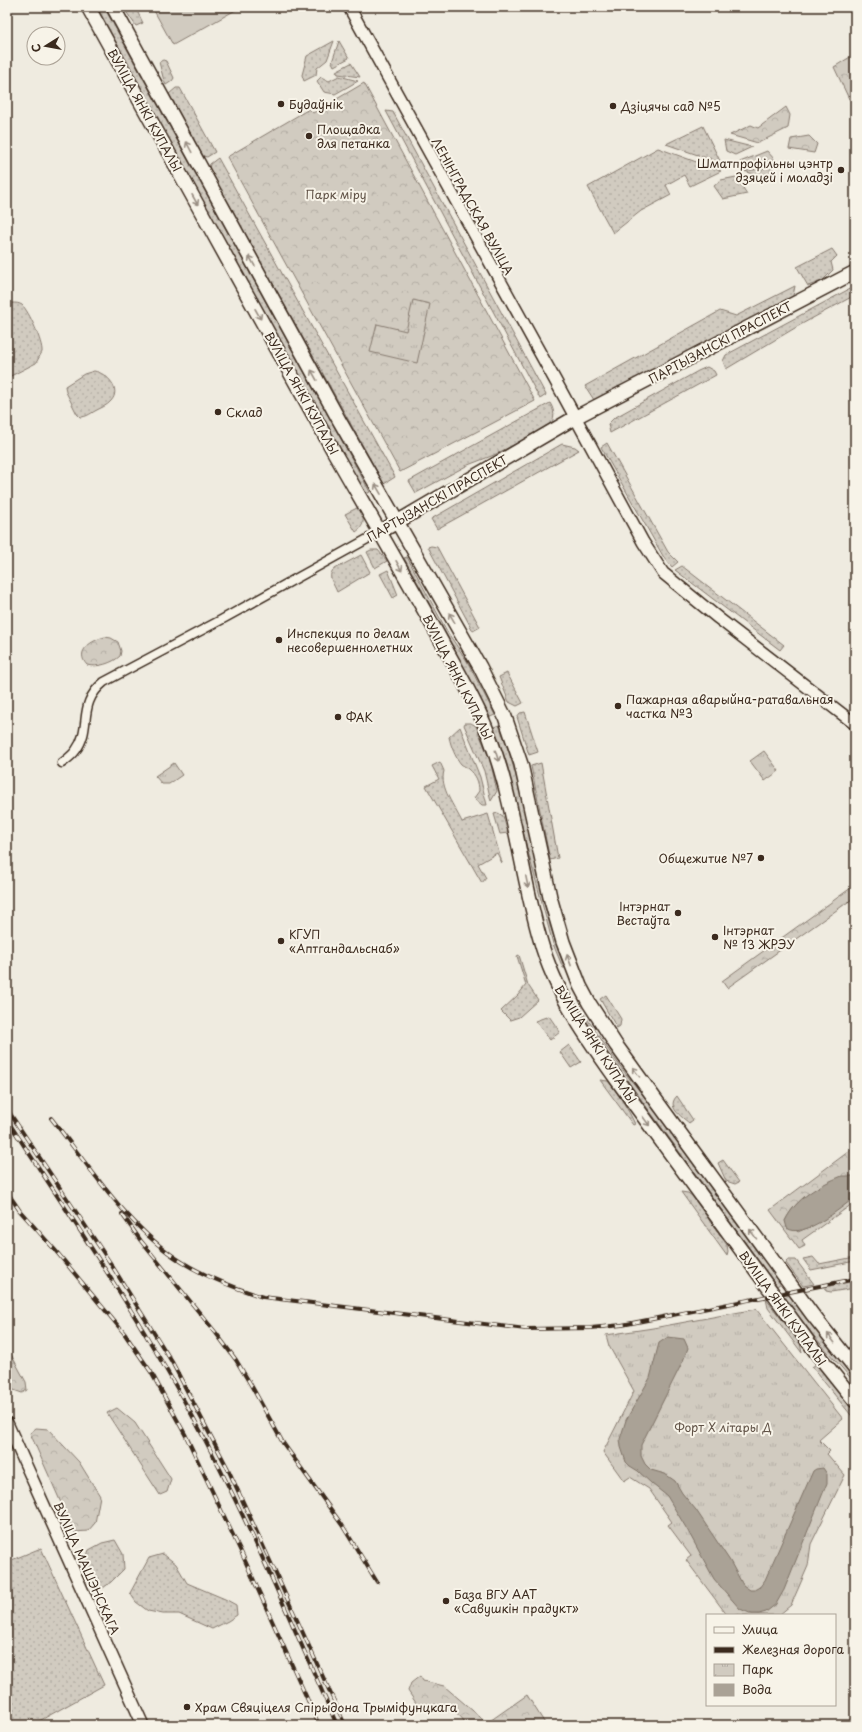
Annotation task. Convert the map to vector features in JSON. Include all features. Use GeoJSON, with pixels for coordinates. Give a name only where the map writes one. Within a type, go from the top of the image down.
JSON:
{"type":"FeatureCollection","features":[{"type":"Feature","properties":{"kind":"main road","name":"ВУЛІЦА ЯНКІ КУПАЛЫ"},"geometry":{"type":"LineString","coordinates":[[88,7],[455,666],[478,710],[494,747],[510,804],[540,941],[562,996],[608,1067],[635,1105],[814,1351],[855,1400]]}},
{"type":"Feature","properties":{"kind":"main road","name":"ВУЛІЦА ЯНКІ КУПАЛЫ"},"geometry":{"type":"LineString","coordinates":[[113,7],[335,413],[480,667],[505,717],[521,764],[562,942],[580,986],[616,1045],[800,1297],[855,1368]]}},
{"type":"Feature","properties":{"kind":"main road","name":"ЛЕНІНГРАДСКАЯ ВУЛІЦА"},"geometry":{"type":"LineString","coordinates":[[349,7],[576,417],[643,542],[663,573],[718,618],[855,724]]}},
{"type":"Feature","properties":{"kind":"main road","name":"ПАРТЫЗАНСКІ ПРАСПЕКТ"},"geometry":{"type":"LineString","coordinates":[[380,532],[576,417],[855,272]]}},
{"type":"Feature","properties":{"kind":"main road"},"geometry":{"type":"LineString","coordinates":[[562,996],[580,986]]}},
{"type":"Feature","properties":{"kind":"main road","name":"ВУЛІЦА МАШЭНСКАГА"},"geometry":{"type":"LineString","coordinates":[[7,1423],[143,1725]]}},
{"type":"Feature","properties":{"kind":"street","name":"ПАРТЫЗАНСКІ ПРАСПЕКТ"},"geometry":{"type":"LineString","coordinates":[[62,763],[71,756],[80,744],[87,702],[92,694],[104,682],[241,609],[380,532]]}},
{"type":"Feature","properties":{"kind":"green space"},"geometry":{"type":"Polygon","coordinates":[[[97,7],[104,7],[370,492],[364,495],[97,7]]]}},
{"type":"Feature","properties":{"kind":"green space"},"geometry":{"type":"Polygon","coordinates":[[[123,7],[135,7],[143,23],[136,26],[123,7]]]}},
{"type":"Feature","properties":{"kind":"green space"},"geometry":{"type":"Polygon","coordinates":[[[152,7],[241,7],[173,45],[152,7]]]}},
{"type":"Feature","properties":{"kind":"green space"},"geometry":{"type":"Polygon","coordinates":[[[334,41],[327,60],[317,68],[316,75],[304,81],[302,75],[307,56],[334,41]]]}},
{"type":"Feature","properties":{"kind":"green space"},"geometry":{"type":"Polygon","coordinates":[[[339,41],[349,58],[334,66],[332,62],[339,41]]]}},
{"type":"Feature","properties":{"kind":"green space"},"geometry":{"type":"Polygon","coordinates":[[[855,54],[854,102],[849,99],[834,67],[855,54]]]}},
{"type":"Feature","properties":{"kind":"green space"},"geometry":{"type":"Polygon","coordinates":[[[163,60],[166,61],[174,78],[166,85],[159,62],[163,60]]]}},
{"type":"Feature","properties":{"kind":"green space"},"geometry":{"type":"Polygon","coordinates":[[[351,63],[360,77],[338,74],[336,71],[351,63]]]}},
{"type":"Feature","properties":{"kind":"green space"},"geometry":{"type":"Polygon","coordinates":[[[339,76],[358,81],[335,94],[324,92],[317,81],[321,77],[329,81],[339,76]]]}},
{"type":"Feature","properties":{"kind":"green space","name":"Парк міру"},"geometry":{"type":"Polygon","coordinates":[[[364,83],[535,401],[400,472],[227,157],[309,109],[313,113],[364,83]]]}},
{"type":"Feature","properties":{"kind":"green space"},"geometry":{"type":"Polygon","coordinates":[[[176,88],[180,88],[215,152],[207,157],[203,156],[169,94],[176,88]]]}},
{"type":"Feature","properties":{"kind":"green space"},"geometry":{"type":"Polygon","coordinates":[[[786,107],[790,115],[788,128],[758,143],[730,135],[751,125],[758,128],[786,107]]]}},
{"type":"Feature","properties":{"kind":"green space"},"geometry":{"type":"Polygon","coordinates":[[[386,111],[393,112],[546,395],[540,399],[386,111]]]}},
{"type":"Feature","properties":{"kind":"green space"},"geometry":{"type":"Polygon","coordinates":[[[703,126],[721,163],[666,144],[703,126]]]}},
{"type":"Feature","properties":{"kind":"green space"},"geometry":{"type":"Polygon","coordinates":[[[809,136],[817,144],[814,153],[789,149],[791,139],[809,136]]]}},
{"type":"Feature","properties":{"kind":"green space"},"geometry":{"type":"Polygon","coordinates":[[[724,140],[752,147],[735,155],[726,151],[724,140]]]}},
{"type":"Feature","properties":{"kind":"green space"},"geometry":{"type":"Polygon","coordinates":[[[658,148],[721,171],[690,186],[684,175],[666,185],[671,195],[641,211],[613,233],[588,187],[658,148]]]}},
{"type":"Feature","properties":{"kind":"green space"},"geometry":{"type":"Polygon","coordinates":[[[767,151],[775,160],[741,165],[740,162],[767,151]]]}},
{"type":"Feature","properties":{"kind":"green space"},"geometry":{"type":"Polygon","coordinates":[[[218,158],[395,477],[384,484],[209,168],[210,164],[218,158]]]}},
{"type":"Feature","properties":{"kind":"green space"},"geometry":{"type":"Polygon","coordinates":[[[773,167],[770,179],[744,171],[773,167]]]}},
{"type":"Feature","properties":{"kind":"green space"},"geometry":{"type":"Polygon","coordinates":[[[736,177],[747,194],[723,199],[714,186],[721,180],[736,177]]]}},
{"type":"Feature","properties":{"kind":"green space"},"geometry":{"type":"Polygon","coordinates":[[[832,249],[837,256],[831,262],[833,270],[822,281],[808,286],[797,267],[832,249]]]}},
{"type":"Feature","properties":{"kind":"green space"},"geometry":{"type":"Polygon","coordinates":[[[795,286],[793,296],[596,403],[585,386],[720,311],[736,316],[795,286]]]}},
{"type":"Feature","properties":{"kind":"green space"},"geometry":{"type":"Polygon","coordinates":[[[855,286],[855,295],[800,325],[726,369],[723,361],[726,355],[855,286]]]}},
{"type":"Feature","properties":{"kind":"green space"},"geometry":{"type":"Polygon","coordinates":[[[413,300],[430,304],[417,363],[370,352],[377,324],[406,331],[413,300]]]}},
{"type":"Feature","properties":{"kind":"green space"},"geometry":{"type":"Polygon","coordinates":[[[19,303],[25,308],[38,335],[42,352],[36,363],[7,378],[7,305],[19,303]]]}},
{"type":"Feature","properties":{"kind":"green space"},"geometry":{"type":"Polygon","coordinates":[[[707,367],[714,371],[716,375],[610,433],[608,424],[614,418],[707,367]]]}},
{"type":"Feature","properties":{"kind":"green space"},"geometry":{"type":"Polygon","coordinates":[[[94,371],[104,375],[112,382],[115,392],[114,396],[105,406],[88,415],[80,417],[66,392],[65,386],[84,374],[94,371]]]}},
{"type":"Feature","properties":{"kind":"green space"},"geometry":{"type":"Polygon","coordinates":[[[550,403],[554,414],[550,426],[494,455],[468,465],[416,493],[409,481],[550,403]]]}},
{"type":"Feature","properties":{"kind":"green space"},"geometry":{"type":"Polygon","coordinates":[[[607,443],[668,552],[678,562],[672,567],[663,556],[601,447],[607,443]]]}},
{"type":"Feature","properties":{"kind":"green space"},"geometry":{"type":"Polygon","coordinates":[[[562,444],[575,447],[579,450],[437,529],[431,519],[562,444]]]}},
{"type":"Feature","properties":{"kind":"green space"},"geometry":{"type":"Polygon","coordinates":[[[359,507],[362,514],[363,524],[356,532],[345,514],[359,507]]]}},
{"type":"Feature","properties":{"kind":"green space"},"geometry":{"type":"Polygon","coordinates":[[[428,547],[437,547],[480,627],[473,631],[428,547]]]}},
{"type":"Feature","properties":{"kind":"green space"},"geometry":{"type":"Polygon","coordinates":[[[371,550],[378,550],[387,561],[375,568],[367,552],[371,550]]]}},
{"type":"Feature","properties":{"kind":"green space"},"geometry":{"type":"Polygon","coordinates":[[[361,555],[370,572],[337,592],[331,578],[331,573],[333,570],[361,555]]]}},
{"type":"Feature","properties":{"kind":"green space"},"geometry":{"type":"Polygon","coordinates":[[[407,557],[448,633],[467,661],[495,715],[490,717],[404,558],[407,557]]]}},
{"type":"Feature","properties":{"kind":"green space"},"geometry":{"type":"Polygon","coordinates":[[[682,566],[784,645],[780,650],[675,570],[682,566]]]}},
{"type":"Feature","properties":{"kind":"green space"},"geometry":{"type":"Polygon","coordinates":[[[388,570],[398,595],[393,598],[380,574],[388,570]]]}},
{"type":"Feature","properties":{"kind":"green space"},"geometry":{"type":"Polygon","coordinates":[[[105,637],[111,638],[118,642],[121,651],[120,656],[105,664],[95,666],[87,665],[82,655],[86,647],[90,643],[105,637]]]}},
{"type":"Feature","properties":{"kind":"green space"},"geometry":{"type":"Polygon","coordinates":[[[507,673],[523,703],[517,706],[509,702],[499,677],[507,673]]]}},
{"type":"Feature","properties":{"kind":"green space"},"geometry":{"type":"Polygon","coordinates":[[[525,712],[538,752],[529,755],[517,717],[520,713],[525,712]]]}},
{"type":"Feature","properties":{"kind":"green space"},"geometry":{"type":"Polygon","coordinates":[[[465,723],[471,723],[476,726],[490,760],[497,791],[491,801],[484,771],[464,725],[465,723]]]}},
{"type":"Feature","properties":{"kind":"green space"},"geometry":{"type":"Polygon","coordinates":[[[499,725],[510,755],[518,785],[526,816],[538,877],[554,938],[565,968],[563,968],[553,944],[527,848],[507,764],[494,727],[499,725]]]}},
{"type":"Feature","properties":{"kind":"green space"},"geometry":{"type":"Polygon","coordinates":[[[460,727],[480,777],[487,805],[482,805],[474,798],[479,791],[477,779],[468,768],[461,764],[452,748],[449,737],[460,727]]]}},
{"type":"Feature","properties":{"kind":"green space"},"geometry":{"type":"Polygon","coordinates":[[[764,751],[779,771],[765,781],[750,761],[764,751]]]}},
{"type":"Feature","properties":{"kind":"green space"},"geometry":{"type":"Polygon","coordinates":[[[440,762],[444,771],[444,784],[448,797],[462,822],[488,814],[502,863],[497,853],[478,864],[486,878],[482,883],[426,786],[439,779],[432,766],[440,762]]]}},
{"type":"Feature","properties":{"kind":"green space"},"geometry":{"type":"Polygon","coordinates":[[[174,763],[182,775],[169,784],[162,784],[155,776],[174,763]]]}},
{"type":"Feature","properties":{"kind":"green space"},"geometry":{"type":"Polygon","coordinates":[[[541,763],[558,858],[550,860],[531,766],[541,763]]]}},
{"type":"Feature","properties":{"kind":"green space"},"geometry":{"type":"Polygon","coordinates":[[[498,813],[503,816],[508,833],[500,834],[494,814],[498,813]]]}},
{"type":"Feature","properties":{"kind":"green space"},"geometry":{"type":"Polygon","coordinates":[[[855,885],[855,897],[727,988],[722,981],[855,885]]]}},
{"type":"Feature","properties":{"kind":"green space"},"geometry":{"type":"Polygon","coordinates":[[[519,955],[528,985],[538,1000],[519,1017],[510,1020],[501,1011],[526,985],[517,956],[519,955]]]}},
{"type":"Feature","properties":{"kind":"green space"},"geometry":{"type":"Polygon","coordinates":[[[606,995],[621,1019],[620,1026],[617,1028],[600,999],[606,995]]]}},
{"type":"Feature","properties":{"kind":"green space"},"geometry":{"type":"Polygon","coordinates":[[[578,1005],[615,1058],[655,1109],[781,1283],[777,1286],[614,1062],[576,1006],[578,1005]]]}},
{"type":"Feature","properties":{"kind":"green space"},"geometry":{"type":"Polygon","coordinates":[[[549,1016],[560,1032],[550,1040],[535,1021],[549,1016]]]}},
{"type":"Feature","properties":{"kind":"green space"},"geometry":{"type":"Polygon","coordinates":[[[569,1045],[581,1062],[571,1068],[560,1052],[569,1045]]]}},
{"type":"Feature","properties":{"kind":"green space"},"geometry":{"type":"Polygon","coordinates":[[[600,1080],[608,1081],[612,1086],[635,1124],[633,1125],[600,1080]]]}},
{"type":"Feature","properties":{"kind":"green space"},"geometry":{"type":"Polygon","coordinates":[[[677,1096],[693,1120],[689,1123],[674,1108],[674,1100],[677,1096]]]}},
{"type":"Feature","properties":{"kind":"green space"},"geometry":{"type":"Polygon","coordinates":[[[852,1149],[855,1153],[855,1178],[853,1176],[814,1191],[798,1203],[785,1221],[798,1232],[828,1216],[855,1197],[855,1202],[802,1240],[805,1246],[799,1249],[770,1210],[852,1149]]]}},
{"type":"Feature","properties":{"kind":"green space"},"geometry":{"type":"Polygon","coordinates":[[[723,1160],[739,1182],[735,1184],[726,1181],[718,1163],[723,1160]]]}},
{"type":"Feature","properties":{"kind":"green space"},"geometry":{"type":"Polygon","coordinates":[[[681,1192],[688,1193],[692,1196],[727,1245],[727,1256],[681,1192]]]}},
{"type":"Feature","properties":{"kind":"green space"},"geometry":{"type":"Polygon","coordinates":[[[813,1257],[819,1264],[855,1257],[855,1261],[811,1270],[803,1259],[813,1257]]]}},
{"type":"Feature","properties":{"kind":"green space"},"geometry":{"type":"Polygon","coordinates":[[[787,1260],[796,1260],[814,1284],[803,1286],[786,1263],[787,1260]]]}},
{"type":"Feature","properties":{"kind":"green space"},"geometry":{"type":"Polygon","coordinates":[[[855,1281],[855,1288],[831,1292],[826,1291],[824,1287],[855,1281]]]}},
{"type":"Feature","properties":{"kind":"green space"},"geometry":{"type":"Polygon","coordinates":[[[790,1295],[855,1378],[855,1383],[814,1336],[784,1297],[790,1295]]]}},
{"type":"Feature","properties":{"kind":"green space"},"geometry":{"type":"Polygon","coordinates":[[[766,1299],[800,1343],[802,1353],[768,1308],[766,1299]]]}},
{"type":"Feature","properties":{"kind":"green space","name":"Форт X літары Д"},"geometry":{"type":"Polygon","coordinates":[[[756,1309],[843,1419],[819,1440],[830,1451],[827,1454],[845,1475],[811,1544],[808,1566],[791,1605],[780,1614],[726,1614],[686,1560],[691,1556],[668,1525],[672,1522],[649,1489],[630,1477],[624,1481],[603,1452],[634,1391],[609,1346],[606,1335],[756,1309]]]}},
{"type":"Feature","properties":{"kind":"green space"},"geometry":{"type":"Polygon","coordinates":[[[7,1347],[26,1382],[27,1390],[22,1393],[11,1389],[7,1381],[7,1347]]]}},
{"type":"Feature","properties":{"kind":"green space"},"geometry":{"type":"Polygon","coordinates":[[[816,1364],[855,1411],[855,1420],[812,1367],[816,1364]]]}},
{"type":"Feature","properties":{"kind":"green space"},"geometry":{"type":"Polygon","coordinates":[[[117,1408],[135,1423],[171,1479],[167,1492],[160,1495],[107,1413],[117,1408]]]}},
{"type":"Feature","properties":{"kind":"green space"},"geometry":{"type":"Polygon","coordinates":[[[36,1428],[48,1429],[79,1462],[100,1496],[95,1523],[88,1531],[74,1532],[30,1433],[36,1428]]]}},
{"type":"Feature","properties":{"kind":"green space"},"geometry":{"type":"Polygon","coordinates":[[[115,1540],[123,1554],[124,1569],[103,1588],[93,1583],[85,1561],[89,1550],[102,1543],[115,1540]]]}},
{"type":"Feature","properties":{"kind":"green space"},"geometry":{"type":"Polygon","coordinates":[[[41,1548],[104,1685],[32,1725],[7,1725],[7,1562],[41,1548]]]}},
{"type":"Feature","properties":{"kind":"green space"},"geometry":{"type":"Polygon","coordinates":[[[163,1554],[176,1564],[187,1583],[236,1605],[237,1615],[212,1629],[179,1614],[163,1614],[148,1611],[136,1602],[130,1593],[149,1558],[163,1554]]]}},
{"type":"Feature","properties":{"kind":"green space"},"geometry":{"type":"Polygon","coordinates":[[[420,1676],[423,1681],[444,1686],[487,1723],[527,1695],[546,1725],[466,1725],[458,1714],[453,1711],[441,1708],[422,1708],[416,1703],[408,1691],[411,1683],[420,1676]]]}},
{"type":"Feature","properties":{"kind":"water"},"geometry":{"type":"Polygon","coordinates":[[[842,1176],[853,1176],[855,1178],[855,1197],[832,1215],[812,1226],[794,1231],[787,1228],[785,1221],[795,1206],[802,1199],[817,1188],[842,1176]]]}},
{"type":"Feature","properties":{"kind":"water"},"geometry":{"type":"Polygon","coordinates":[[[668,1337],[684,1339],[688,1348],[641,1445],[641,1456],[645,1464],[651,1470],[665,1474],[675,1481],[730,1561],[743,1585],[750,1590],[759,1588],[765,1580],[813,1471],[823,1468],[827,1474],[827,1483],[784,1590],[776,1604],[766,1612],[752,1614],[740,1609],[714,1579],[667,1496],[626,1462],[620,1439],[626,1420],[650,1378],[659,1343],[668,1337]]]}},
{"type":"Feature","properties":{"kind":"railway"},"geometry":{"type":"LineString","coordinates":[[7,1109],[109,1261],[172,1362],[228,1469],[345,1725]]}},
{"type":"Feature","properties":{"kind":"railway"},"geometry":{"type":"LineString","coordinates":[[51,1118],[111,1196],[145,1233],[163,1249],[182,1262],[212,1278],[263,1297],[526,1329],[591,1328],[622,1325],[855,1279]]}},
{"type":"Feature","properties":{"kind":"railway"},"geometry":{"type":"LineString","coordinates":[[7,1120],[127,1304],[193,1417],[250,1531],[337,1725]]}},
{"type":"Feature","properties":{"kind":"railway"},"geometry":{"type":"LineString","coordinates":[[7,1192],[20,1211],[55,1250],[124,1333],[151,1372],[186,1436],[242,1554],[319,1725]]}},
{"type":"Feature","properties":{"kind":"railway"},"geometry":{"type":"LineString","coordinates":[[122,1214],[141,1241],[216,1333],[236,1360],[283,1443],[342,1525],[377,1582]]}},
{"type":"Feature","properties":{"kind":"place","name":"Будаўнік"},"geometry":{"type":"Point","coordinates":[281,104]}},
{"type":"Feature","properties":{"kind":"place","name":"Дзіцячы сад №5"},"geometry":{"type":"Point","coordinates":[613,106]}},
{"type":"Feature","properties":{"kind":"place","name":"Площадка для петанка"},"geometry":{"type":"Point","coordinates":[309,136]}},
{"type":"Feature","properties":{"kind":"place","name":"Шматпрофільны цэнтр дзяцей і моладзі"},"geometry":{"type":"Point","coordinates":[841,170]}},
{"type":"Feature","properties":{"kind":"place","name":"Склад"},"geometry":{"type":"Point","coordinates":[218,412]}},
{"type":"Feature","properties":{"kind":"place","name":"Инспекция по делам несовершеннолетних"},"geometry":{"type":"Point","coordinates":[279,640]}},
{"type":"Feature","properties":{"kind":"place","name":"Пажарная аварыйна-ратавальная частка №3"},"geometry":{"type":"Point","coordinates":[618,706]}},
{"type":"Feature","properties":{"kind":"place","name":"ФАК"},"geometry":{"type":"Point","coordinates":[338,717]}},
{"type":"Feature","properties":{"kind":"place","name":"Общежитие №7"},"geometry":{"type":"Point","coordinates":[761,858]}},
{"type":"Feature","properties":{"kind":"place","name":"Інтэрнат Вестаўта"},"geometry":{"type":"Point","coordinates":[678,913]}},
{"type":"Feature","properties":{"kind":"place","name":"Інтэрнат № 13 ЖРЭУ"},"geometry":{"type":"Point","coordinates":[715,937]}},
{"type":"Feature","properties":{"kind":"place","name":"КГУП «Аптгандальснаб»"},"geometry":{"type":"Point","coordinates":[281,941]}},
{"type":"Feature","properties":{"kind":"place","name":"База ВГУ ААТ «Савушкін прадукт»"},"geometry":{"type":"Point","coordinates":[446,1601]}},
{"type":"Feature","properties":{"kind":"place","name":"Храм Свяціцеля Спірыдона Трыміфунцкага"},"geometry":{"type":"Point","coordinates":[187,1707]}}]}
